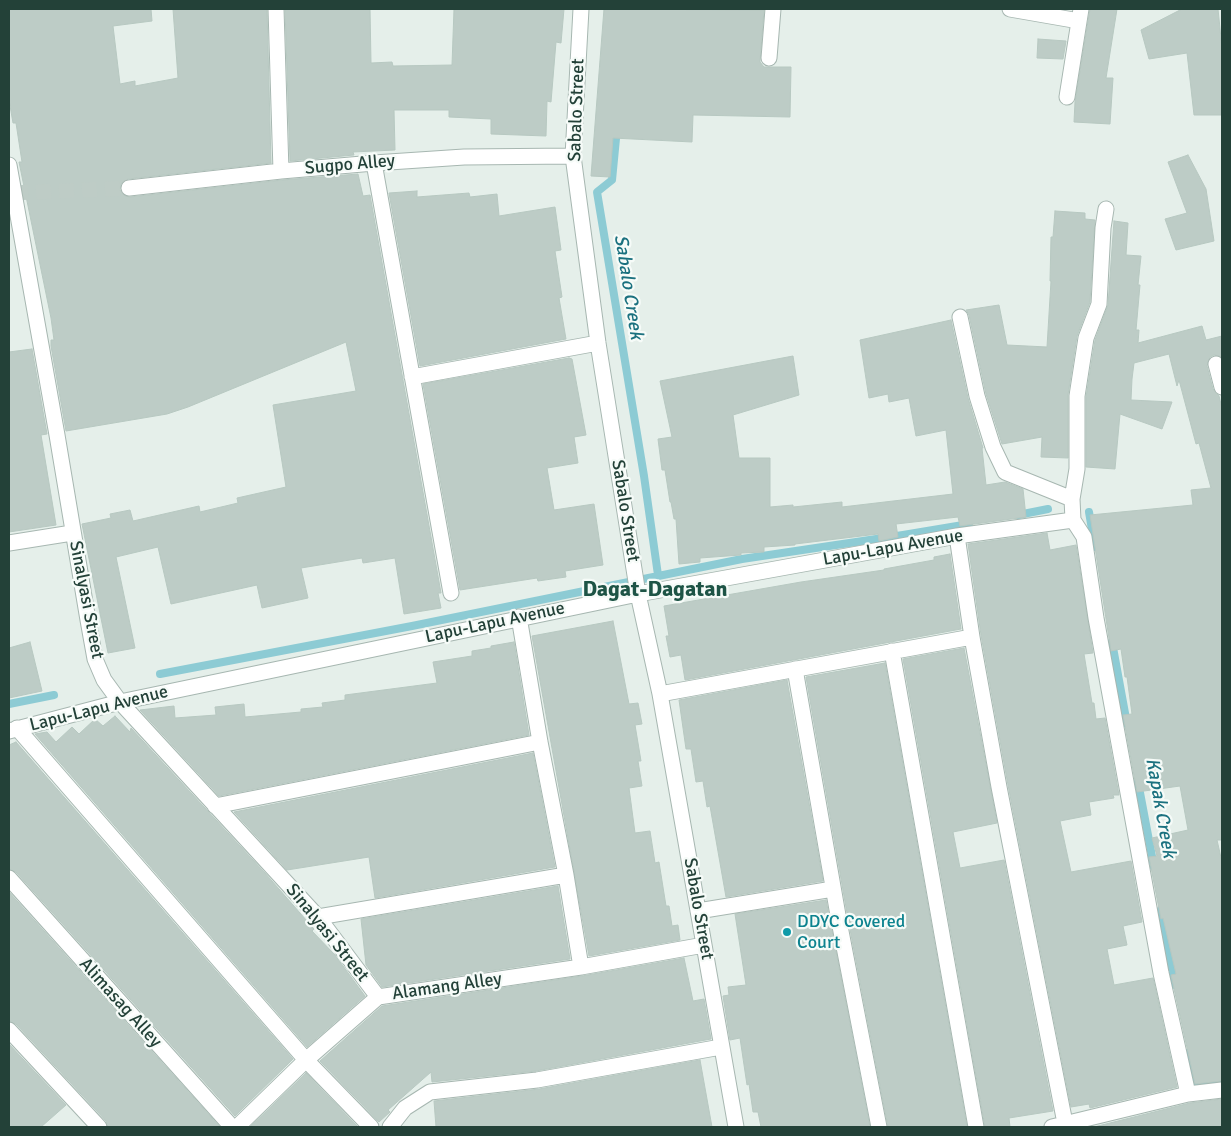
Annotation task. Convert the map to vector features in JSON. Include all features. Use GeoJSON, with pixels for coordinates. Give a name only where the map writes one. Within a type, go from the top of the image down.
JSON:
{"type":"FeatureCollection","features":[{"type":"Feature","properties":{"kind":"street"},"geometry":{"type":"LineString","coordinates":[[276,9],[281,171]]}},
{"type":"Feature","properties":{"kind":"street","name":"Sabalo Street"},"geometry":{"type":"LineString","coordinates":[[581,9],[573,156],[598,343],[638,594],[660,694],[736,1127]]}},
{"type":"Feature","properties":{"kind":"street"},"geometry":{"type":"LineString","coordinates":[[769,58],[774,9]]}},
{"type":"Feature","properties":{"kind":"street"},"geometry":{"type":"LineString","coordinates":[[1010,9],[1080,15],[1067,97]]}},
{"type":"Feature","properties":{"kind":"street","name":"Sugpo Alley"},"geometry":{"type":"LineString","coordinates":[[129,188],[374,163],[464,157],[573,156]]}},
{"type":"Feature","properties":{"kind":"street"},"geometry":{"type":"LineString","coordinates":[[374,163],[451,593]]}},
{"type":"Feature","properties":{"kind":"street","name":"Sinalyasi Street"},"geometry":{"type":"LineString","coordinates":[[9,165],[11,194],[57,435],[72,533],[95,658],[104,680],[120,702],[318,917],[378,997]]}},
{"type":"Feature","properties":{"kind":"street"},"geometry":{"type":"LineString","coordinates":[[1106,210],[1103,228],[1099,304],[1086,338],[1077,396],[1077,469],[1072,499],[1073,520],[1084,537],[1098,628],[1160,973],[1188,1094]]}},
{"type":"Feature","properties":{"kind":"street"},"geometry":{"type":"LineString","coordinates":[[960,317],[976,396],[992,448],[1005,472],[1072,499]]}},
{"type":"Feature","properties":{"kind":"street"},"geometry":{"type":"LineString","coordinates":[[412,377],[598,343]]}},
{"type":"Feature","properties":{"kind":"street"},"geometry":{"type":"LineString","coordinates":[[1216,364],[1222,387]]}},
{"type":"Feature","properties":{"kind":"street","name":"Lapu-Lapu Avenue"},"geometry":{"type":"LineString","coordinates":[[13,730],[120,702],[519,617],[957,536],[1073,520]]}},
{"type":"Feature","properties":{"kind":"street"},"geometry":{"type":"LineString","coordinates":[[9,543],[72,533]]}},
{"type":"Feature","properties":{"kind":"street"},"geometry":{"type":"LineString","coordinates":[[957,536],[972,637],[1059,1125],[1188,1094],[1222,1090]]}},
{"type":"Feature","properties":{"kind":"street"},"geometry":{"type":"LineString","coordinates":[[519,617],[581,967]]}},
{"type":"Feature","properties":{"kind":"street"},"geometry":{"type":"LineString","coordinates":[[660,694],[972,637]]}},
{"type":"Feature","properties":{"kind":"street"},"geometry":{"type":"LineString","coordinates":[[892,651],[976,1127]]}},
{"type":"Feature","properties":{"kind":"street"},"geometry":{"type":"LineString","coordinates":[[795,669],[833,889],[879,1127]]}},
{"type":"Feature","properties":{"kind":"street"},"geometry":{"type":"LineString","coordinates":[[13,730],[306,1060],[371,1127]]}},
{"type":"Feature","properties":{"kind":"street"},"geometry":{"type":"LineString","coordinates":[[215,806],[540,742]]}},
{"type":"Feature","properties":{"kind":"street"},"geometry":{"type":"LineString","coordinates":[[318,917],[566,875]]}},
{"type":"Feature","properties":{"kind":"street","name":"Alimasag Alley"},"geometry":{"type":"LineString","coordinates":[[9,878],[232,1127]]}},
{"type":"Feature","properties":{"kind":"street"},"geometry":{"type":"LineString","coordinates":[[698,911],[833,889]]}},
{"type":"Feature","properties":{"kind":"street","name":"Alamang Alley"},"geometry":{"type":"LineString","coordinates":[[238,1127],[306,1060],[378,997],[581,967],[704,945]]}},
{"type":"Feature","properties":{"kind":"street"},"geometry":{"type":"LineString","coordinates":[[9,1030],[97,1127]]}},
{"type":"Feature","properties":{"kind":"street"},"geometry":{"type":"LineString","coordinates":[[390,1127],[405,1108],[430,1092],[537,1080],[721,1047]]}},
{"type":"Feature","properties":{"kind":"building"},"geometry":{"type":"Polygon","coordinates":[[[9,9],[151,9],[152,21],[113,26],[120,84],[135,81],[135,86],[178,78],[173,9],[267,9],[271,163],[128,179],[121,184],[120,190],[125,196],[130,197],[282,180],[358,174],[363,196],[370,195],[441,593],[438,593],[441,608],[404,614],[395,558],[363,563],[362,558],[301,568],[308,598],[262,608],[257,585],[171,604],[158,547],[116,557],[135,648],[108,653],[82,524],[111,518],[110,514],[130,510],[133,521],[199,506],[200,512],[238,503],[237,498],[286,487],[273,405],[356,391],[346,342],[167,414],[66,431],[51,346],[51,340],[54,340],[51,318],[19,162],[22,162],[16,123],[13,123],[9,100],[9,9]]]}},
{"type":"Feature","properties":{"kind":"building"},"geometry":{"type":"Polygon","coordinates":[[[285,9],[370,9],[371,63],[392,62],[393,66],[452,65],[454,9],[564,9],[561,43],[556,42],[551,102],[547,101],[546,136],[491,134],[491,119],[449,117],[449,110],[394,110],[395,150],[353,152],[354,155],[290,161],[285,9]]]}},
{"type":"Feature","properties":{"kind":"building"},"geometry":{"type":"Polygon","coordinates":[[[604,9],[764,10],[760,62],[764,67],[791,67],[790,117],[693,115],[692,142],[613,138],[610,177],[591,176],[604,9]]]}},
{"type":"Feature","properties":{"kind":"building"},"geometry":{"type":"Polygon","coordinates":[[[1090,9],[1117,9],[1106,78],[1113,78],[1110,124],[1074,122],[1075,102],[1090,9]]]}},
{"type":"Feature","properties":{"kind":"building"},"geometry":{"type":"Polygon","coordinates":[[[1182,9],[1218,9],[1222,48],[1222,115],[1194,115],[1187,53],[1149,59],[1141,30],[1182,9]]]}},
{"type":"Feature","properties":{"kind":"building"},"geometry":{"type":"Polygon","coordinates":[[[1038,39],[1066,41],[1063,59],[1037,58],[1038,39]]]}},
{"type":"Feature","properties":{"kind":"building"},"geometry":{"type":"Polygon","coordinates":[[[1188,155],[1206,189],[1214,241],[1176,250],[1165,219],[1187,213],[1168,162],[1188,155]]]}},
{"type":"Feature","properties":{"kind":"building"},"geometry":{"type":"Polygon","coordinates":[[[417,191],[417,197],[469,193],[470,197],[497,194],[499,216],[555,207],[561,250],[555,251],[562,297],[559,298],[566,339],[420,366],[389,193],[417,191]]]}},
{"type":"Feature","properties":{"kind":"building"},"geometry":{"type":"Polygon","coordinates":[[[1055,211],[1085,213],[1085,219],[1095,220],[1090,302],[1077,336],[1068,395],[1068,458],[1041,457],[1042,437],[1002,444],[986,394],[969,315],[966,310],[999,305],[1007,345],[1047,347],[1051,281],[1051,237],[1053,237],[1055,211]]]}},
{"type":"Feature","properties":{"kind":"building"},"geometry":{"type":"Polygon","coordinates":[[[1114,221],[1128,223],[1126,255],[1141,256],[1136,330],[1139,330],[1138,343],[1202,326],[1206,340],[1222,336],[1222,357],[1214,355],[1210,357],[1207,366],[1213,389],[1219,396],[1222,408],[1222,840],[1217,840],[1222,862],[1222,1081],[1195,1084],[1171,975],[1176,974],[1163,918],[1161,919],[1149,857],[1157,856],[1152,838],[1188,830],[1180,786],[1137,792],[1123,715],[1132,714],[1127,677],[1125,677],[1121,649],[1111,651],[1090,515],[1193,505],[1191,490],[1211,488],[1199,443],[1196,444],[1179,380],[1177,386],[1169,354],[1134,363],[1132,379],[1131,400],[1172,402],[1162,429],[1120,414],[1115,469],[1086,467],[1086,397],[1095,340],[1108,305],[1114,221]]]}},
{"type":"Feature","properties":{"kind":"building"},"geometry":{"type":"Polygon","coordinates":[[[951,320],[968,398],[983,448],[986,485],[1005,482],[1023,489],[1026,517],[960,526],[958,517],[896,524],[898,537],[879,541],[878,534],[795,545],[764,547],[764,552],[700,558],[700,562],[679,564],[676,519],[674,519],[670,502],[665,470],[662,470],[658,439],[672,437],[660,381],[793,356],[799,395],[733,415],[739,458],[770,458],[770,507],[793,505],[793,507],[842,502],[842,507],[953,494],[946,430],[916,436],[909,398],[889,402],[888,394],[869,398],[860,340],[951,320]]]}},
{"type":"Feature","properties":{"kind":"building"},"geometry":{"type":"Polygon","coordinates":[[[32,349],[47,434],[41,435],[56,525],[9,532],[9,352],[32,349]]]}},
{"type":"Feature","properties":{"kind":"building"},"geometry":{"type":"Polygon","coordinates":[[[572,359],[586,435],[574,437],[578,463],[547,468],[554,510],[594,504],[603,565],[565,571],[566,577],[538,581],[537,578],[460,590],[423,384],[572,359]]]}},
{"type":"Feature","properties":{"kind":"building"},"geometry":{"type":"Polygon","coordinates":[[[1047,533],[1050,550],[1076,545],[1093,653],[1084,654],[1092,703],[1094,703],[1096,719],[1105,718],[1119,795],[1113,795],[1114,798],[1089,802],[1091,815],[1060,821],[1071,872],[1131,861],[1142,922],[1123,926],[1127,945],[1107,949],[1114,985],[1153,978],[1177,1087],[1090,1108],[1089,1104],[1071,1107],[1008,785],[981,635],[968,544],[1047,533]]]}},
{"type":"Feature","properties":{"kind":"building"},"geometry":{"type":"Polygon","coordinates":[[[950,554],[961,629],[685,680],[681,655],[670,657],[666,636],[669,636],[664,606],[801,582],[884,570],[934,560],[934,557],[950,554]]]}},
{"type":"Feature","properties":{"kind":"building"},"geometry":{"type":"Polygon","coordinates":[[[613,621],[629,704],[638,703],[642,724],[635,725],[641,761],[638,761],[642,786],[629,788],[635,833],[650,831],[655,863],[659,862],[666,906],[669,906],[672,926],[678,925],[680,940],[589,956],[532,636],[613,621]]]}},
{"type":"Feature","properties":{"kind":"building"},"geometry":{"type":"Polygon","coordinates":[[[30,642],[42,691],[9,698],[9,648],[30,642]]]}},
{"type":"Feature","properties":{"kind":"building"},"geometry":{"type":"Polygon","coordinates":[[[514,642],[529,735],[219,796],[140,710],[174,706],[175,718],[216,715],[215,707],[244,704],[245,717],[301,712],[301,709],[323,707],[322,703],[345,700],[345,695],[437,683],[433,662],[472,656],[472,651],[514,642]]]}},
{"type":"Feature","properties":{"kind":"building"},"geometry":{"type":"Polygon","coordinates":[[[964,648],[997,823],[953,832],[960,868],[1004,860],[1053,1111],[1009,1118],[1010,1127],[985,1127],[903,659],[964,648]]]}},
{"type":"Feature","properties":{"kind":"building"},"geometry":{"type":"Polygon","coordinates":[[[885,663],[967,1127],[888,1127],[848,919],[806,677],[885,663]]]}},
{"type":"Feature","properties":{"kind":"building"},"geometry":{"type":"Polygon","coordinates":[[[787,680],[823,881],[726,897],[710,806],[707,807],[703,781],[696,782],[691,749],[686,749],[679,700],[787,680]]]}},
{"type":"Feature","properties":{"kind":"building"},"geometry":{"type":"Polygon","coordinates":[[[115,716],[130,732],[131,728],[265,873],[314,929],[312,931],[335,955],[365,996],[307,1047],[35,734],[47,732],[56,742],[72,727],[79,734],[95,719],[103,726],[115,716]]]}},
{"type":"Feature","properties":{"kind":"building"},"geometry":{"type":"Polygon","coordinates":[[[16,742],[293,1059],[235,1116],[16,872],[9,869],[9,745],[16,742]]]}},
{"type":"Feature","properties":{"kind":"building"},"geometry":{"type":"Polygon","coordinates":[[[533,753],[555,867],[375,898],[369,857],[287,870],[234,812],[533,753]]]}},
{"type":"Feature","properties":{"kind":"building"},"geometry":{"type":"Polygon","coordinates":[[[558,886],[570,959],[382,987],[366,965],[361,919],[558,886]]]}},
{"type":"Feature","properties":{"kind":"building"},"geometry":{"type":"Polygon","coordinates":[[[9,892],[220,1127],[108,1127],[106,1121],[16,1024],[9,1021],[9,892]]]}},
{"type":"Feature","properties":{"kind":"building"},"geometry":{"type":"Polygon","coordinates":[[[826,900],[870,1127],[761,1127],[758,1112],[753,1112],[740,1038],[730,1040],[723,996],[729,995],[728,987],[746,985],[735,914],[826,900]]]}},
{"type":"Feature","properties":{"kind":"building"},"geometry":{"type":"Polygon","coordinates":[[[684,958],[693,1001],[704,999],[711,1039],[536,1071],[432,1082],[431,1072],[388,1110],[390,1112],[379,1122],[320,1061],[382,1006],[582,976],[684,958]]]}},
{"type":"Feature","properties":{"kind":"building"},"geometry":{"type":"Polygon","coordinates":[[[9,1044],[66,1105],[41,1127],[9,1127],[9,1044]]]}},
{"type":"Feature","properties":{"kind":"building"},"geometry":{"type":"Polygon","coordinates":[[[700,1060],[712,1127],[436,1127],[434,1101],[539,1089],[700,1060]]]}},
{"type":"Feature","properties":{"kind":"building"},"geometry":{"type":"Polygon","coordinates":[[[306,1073],[358,1127],[250,1127],[306,1073]]]}},
{"type":"Feature","properties":{"kind":"building"},"geometry":{"type":"Polygon","coordinates":[[[1222,1099],[1222,1127],[1094,1127],[1190,1103],[1222,1099]]]}},
{"type":"Feature","properties":{"kind":"waterway","name":"Sabalo Creek"},"geometry":{"type":"LineString","coordinates":[[617,128],[612,180],[597,192],[644,476],[658,575]]}},
{"type":"Feature","properties":{"kind":"waterway"},"geometry":{"type":"LineString","coordinates":[[1018,515],[1048,509]]}},
{"type":"Feature","properties":{"kind":"waterway","name":"Kapak Creek"},"geometry":{"type":"LineString","coordinates":[[1089,512],[1095,547]]}},
{"type":"Feature","properties":{"kind":"waterway"},"geometry":{"type":"LineString","coordinates":[[160,674],[412,626],[742,559],[969,524]]}},
{"type":"Feature","properties":{"kind":"waterway","name":"Kapak Creek"},"geometry":{"type":"LineString","coordinates":[[1112,642],[1127,724]]}},
{"type":"Feature","properties":{"kind":"waterway"},"geometry":{"type":"LineString","coordinates":[[9,704],[54,695]]}},
{"type":"Feature","properties":{"kind":"waterway","name":"Kapak Creek"},"geometry":{"type":"LineString","coordinates":[[1138,782],[1154,867]]}},
{"type":"Feature","properties":{"kind":"waterway","name":"Kapak Creek"},"geometry":{"type":"LineString","coordinates":[[1161,910],[1175,985]]}},
{"type":"Feature","properties":{"kind":"waterway","name":"Kapak Creek"},"geometry":{"type":"LineString","coordinates":[[1188,1053],[1194,1082],[1198,1084],[1222,1079]]}},
{"type":"Feature","properties":{"kind":"tunnel"},"geometry":{"type":"LineString","coordinates":[[13,193],[129,188]]}},
{"type":"Feature","properties":{"kind":"place","name":"DDYC Covered Court"},"geometry":{"type":"Point","coordinates":[787,932]}},
{"type":"Feature","properties":{"kind":"district","name":"Dagat-Dagatan"},"geometry":{"type":"Point","coordinates":[655,590]}}]}
